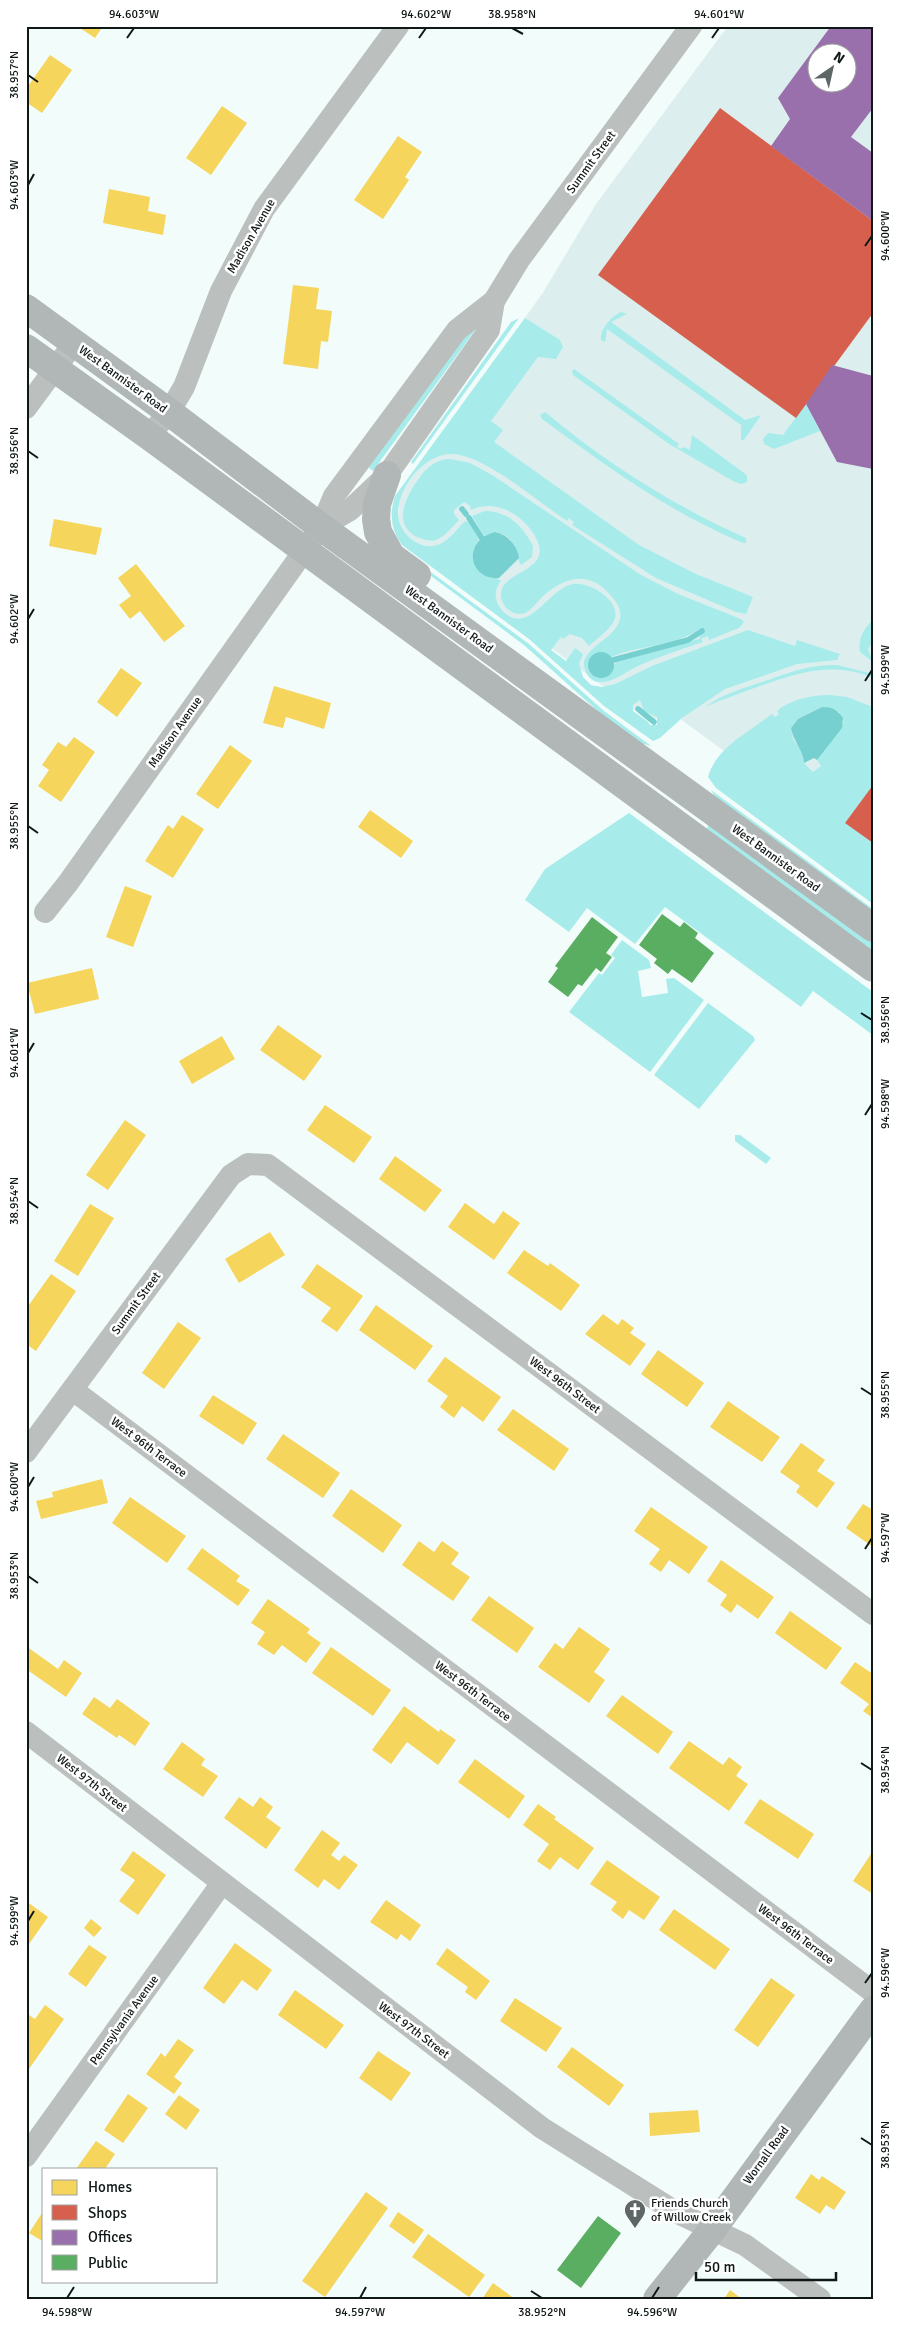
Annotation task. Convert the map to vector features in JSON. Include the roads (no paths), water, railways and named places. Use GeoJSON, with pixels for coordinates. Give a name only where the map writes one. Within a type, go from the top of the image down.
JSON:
{"type":"FeatureCollection","features":[{"type":"Feature","properties":{"kind":"main road","name":"West Bannister Road"},"geometry":{"type":"LineString","coordinates":[[26,308],[873,928]]}},
{"type":"Feature","properties":{"kind":"main road"},"geometry":{"type":"LineString","coordinates":[[26,348],[149,436],[873,968]]}},
{"type":"Feature","properties":{"kind":"main road"},"geometry":{"type":"LineString","coordinates":[[387,475],[378,504],[376,519],[378,532],[391,556],[517,650],[540,684]]}},
{"type":"Feature","properties":{"kind":"main road","name":"Wornall Road"},"geometry":{"type":"LineString","coordinates":[[657,2299],[712,2230],[873,2010]]}},
{"type":"Feature","properties":{"kind":"street","name":"Madison Avenue"},"geometry":{"type":"LineString","coordinates":[[149,436],[169,412],[184,387],[221,290],[264,209],[398,26]]}},
{"type":"Feature","properties":{"kind":"street","name":"Summit Street"},"geometry":{"type":"LineString","coordinates":[[322,526],[334,496],[457,330],[494,301],[519,260],[691,26]]}},
{"type":"Feature","properties":{"kind":"street","name":"Summit Street"},"geometry":{"type":"LineString","coordinates":[[322,526],[350,510],[387,475],[489,330],[494,301]]}},
{"type":"Feature","properties":{"kind":"street"},"geometry":{"type":"LineString","coordinates":[[26,408],[74,343]]}},
{"type":"Feature","properties":{"kind":"street","name":"Madison Avenue"},"geometry":{"type":"LineString","coordinates":[[45,912],[68,883],[322,526]]}},
{"type":"Feature","properties":{"kind":"street","name":"Summit Street"},"geometry":{"type":"LineString","coordinates":[[26,1452],[231,1175],[248,1164],[254,1164]]}},
{"type":"Feature","properties":{"kind":"street","name":"West 96th Street"},"geometry":{"type":"LineString","coordinates":[[254,1164],[268,1165],[873,1614]]}},
{"type":"Feature","properties":{"kind":"street","name":"West 96th Terrace"},"geometry":{"type":"LineString","coordinates":[[73,1390],[873,1992]]}},
{"type":"Feature","properties":{"kind":"street","name":"West 97th Street"},"geometry":{"type":"LineString","coordinates":[[26,1732],[542,2128],[676,2212],[745,2245],[820,2299]]}},
{"type":"Feature","properties":{"kind":"street","name":"Pennsylvania Avenue"},"geometry":{"type":"LineString","coordinates":[[26,2156],[222,1883]]}},
{"type":"Feature","properties":{"kind":"waterway"},"geometry":{"type":"LineString","coordinates":[[462,509],[466,514]]}},
{"type":"Feature","properties":{"kind":"waterway"},"geometry":{"type":"LineString","coordinates":[[469,518],[485,543]]}},
{"type":"Feature","properties":{"kind":"waterway"},"geometry":{"type":"LineString","coordinates":[[613,660],[688,640],[702,631]]}},
{"type":"Feature","properties":{"kind":"waterway"},"geometry":{"type":"LineString","coordinates":[[638,709],[654,722]]}},
{"type":"Feature","properties":{"kind":"place","name":"Friends Church of Willow Creek"},"geometry":{"type":"Point","coordinates":[635,2229]}}]}
